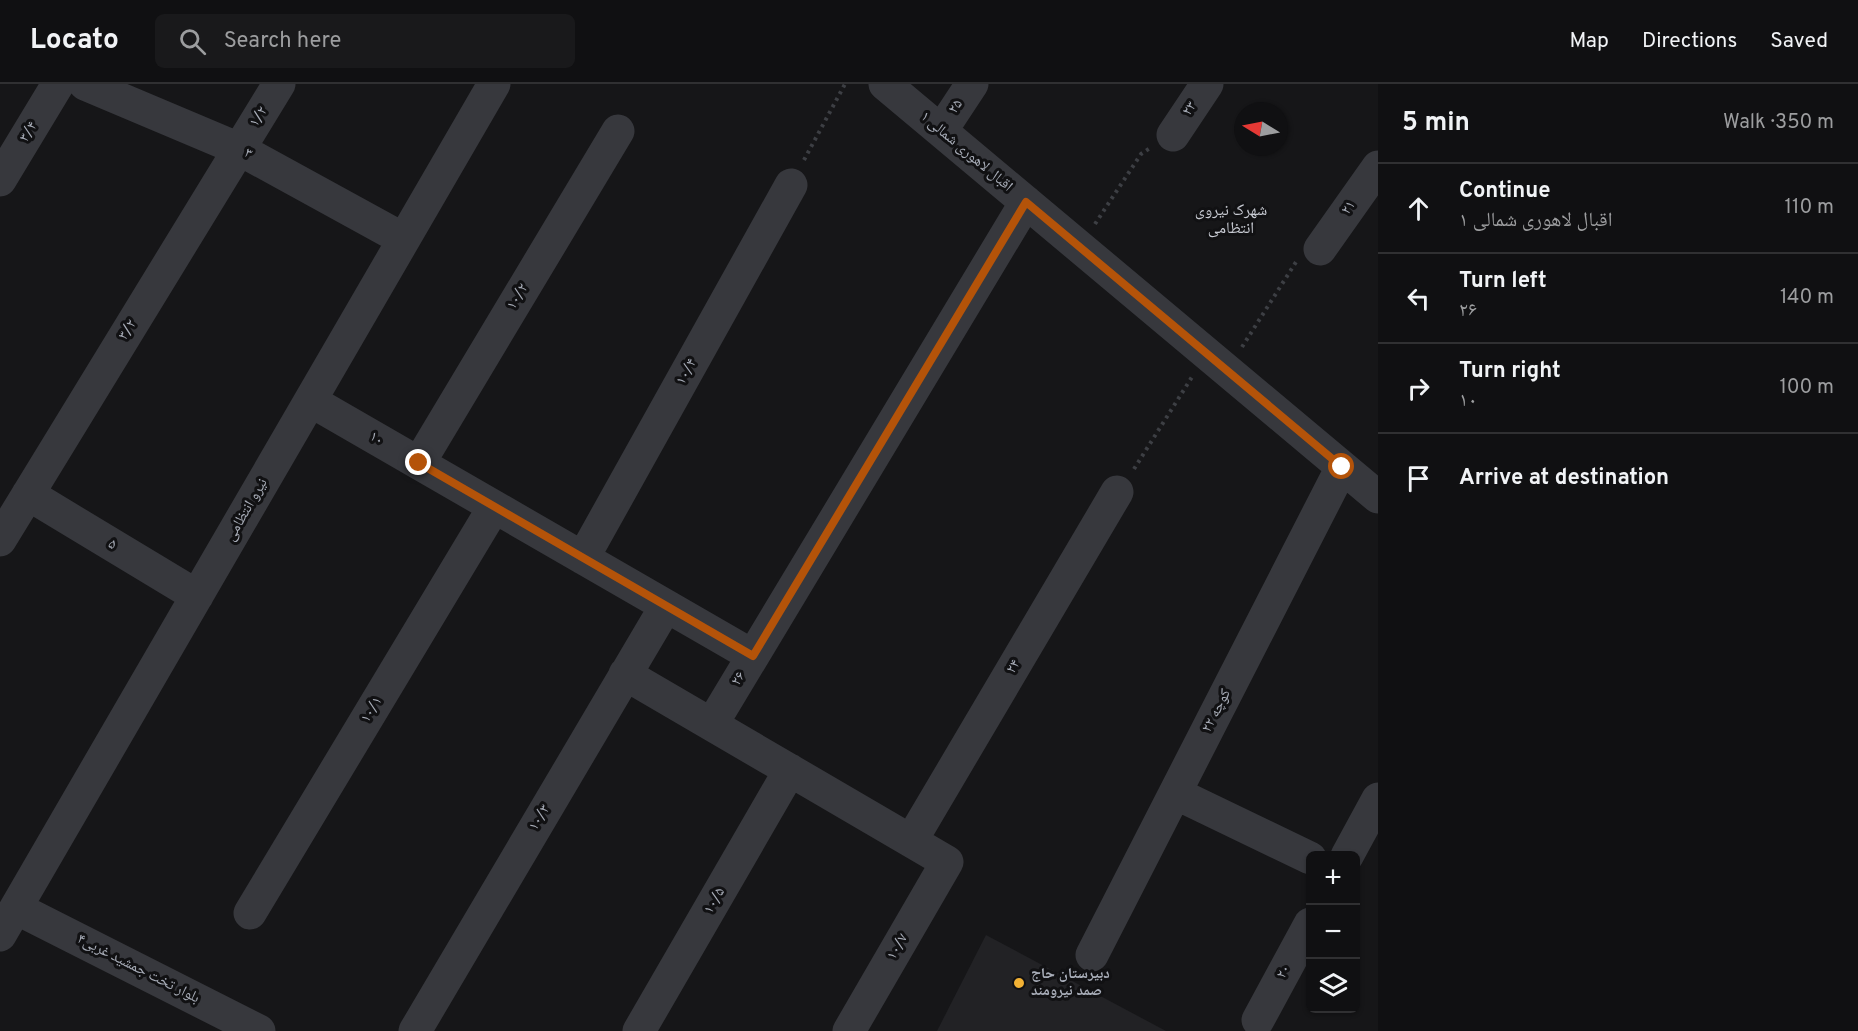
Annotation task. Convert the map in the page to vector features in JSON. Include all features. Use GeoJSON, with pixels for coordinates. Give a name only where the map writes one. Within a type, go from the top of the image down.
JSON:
{"type":"FeatureCollection","features":[{"type":"Feature","properties":{"kind":"street","name":"۳/۴"},"geometry":{"type":"LineString","coordinates":[[0,180],[58,84]]}},
{"type":"Feature","properties":{"kind":"street","name":"۳"},"geometry":{"type":"LineString","coordinates":[[86,84],[239,149],[403,239]]}},
{"type":"Feature","properties":{"kind":"street","name":"۱/۲"},"geometry":{"type":"LineString","coordinates":[[239,149],[279,84]]}},
{"type":"Feature","properties":{"kind":"street","name":"نیرو انتظامی"},"geometry":{"type":"LineString","coordinates":[[0,935],[495,84]]}},
{"type":"Feature","properties":{"kind":"street","name":"اقبال لاهوری شمالی ۱"},"geometry":{"type":"LineString","coordinates":[[885,84],[1378,497]]}},
{"type":"Feature","properties":{"kind":"street","name":"۲۵"},"geometry":{"type":"LineString","coordinates":[[941,130],[972,84]]}},
{"type":"Feature","properties":{"kind":"street","name":"۲۳"},"geometry":{"type":"LineString","coordinates":[[1173,135],[1207,84]]}},
{"type":"Feature","properties":{"kind":"street","name":"۱۰/۲"},"geometry":{"type":"LineString","coordinates":[[419,463],[618,131]]}},
{"type":"Feature","properties":{"kind":"street","name":"۳/۲"},"geometry":{"type":"LineString","coordinates":[[0,540],[15,502],[239,149]]}},
{"type":"Feature","properties":{"kind":"street","name":"۲۱"},"geometry":{"type":"LineString","coordinates":[[1320,249],[1378,166]]}},
{"type":"Feature","properties":{"kind":"street","name":"۱۰/۴"},"geometry":{"type":"LineString","coordinates":[[584,558],[791,185]]}},
{"type":"Feature","properties":{"kind":"street","name":"۲۶"},"geometry":{"type":"LineString","coordinates":[[712,724],[1026,202]]}},
{"type":"Feature","properties":{"kind":"street","name":"۱۰"},"geometry":{"type":"LineString","coordinates":[[310,401],[753,656]]}},
{"type":"Feature","properties":{"kind":"street","name":"کوچه ۲۲"},"geometry":{"type":"LineString","coordinates":[[1092,955],[1342,467]]}},
{"type":"Feature","properties":{"kind":"street","name":"۲۴"},"geometry":{"type":"LineString","coordinates":[[911,841],[1117,492]]}},
{"type":"Feature","properties":{"kind":"street","name":"۵"},"geometry":{"type":"LineString","coordinates":[[15,502],[197,596]]}},
{"type":"Feature","properties":{"kind":"street","name":"۱۰/۱"},"geometry":{"type":"LineString","coordinates":[[250,913],[494,507]]}},
{"type":"Feature","properties":{"kind":"street","name":"۱۰/۳"},"geometry":{"type":"LineString","coordinates":[[415,1031],[666,606]]}},
{"type":"Feature","properties":{"kind":"street"},"geometry":{"type":"LineString","coordinates":[[625,674],[911,841]]}},
{"type":"Feature","properties":{"kind":"street","name":"۱۰/۵"},"geometry":{"type":"LineString","coordinates":[[639,1031],[790,770]]}},
{"type":"Feature","properties":{"kind":"street"},"geometry":{"type":"LineString","coordinates":[[1175,793],[1306,856]]}},
{"type":"Feature","properties":{"kind":"street"},"geometry":{"type":"LineString","coordinates":[[1349,851],[1378,799]]}},
{"type":"Feature","properties":{"kind":"street","name":"۱۰/۷"},"geometry":{"type":"LineString","coordinates":[[849,1031],[947,862],[911,841]]}},
{"type":"Feature","properties":{"kind":"street","name":"بلوار تخت جمشید غربی۴"},"geometry":{"type":"LineString","coordinates":[[16,908],[259,1031]]}},
{"type":"Feature","properties":{"kind":"street","name":"۲۰"},"geometry":{"type":"LineString","coordinates":[[1258,1020],[1306,933]]}},
{"type":"Feature","properties":{"kind":"path"},"geometry":{"type":"LineString","coordinates":[[791,185],[844,84]]}},
{"type":"Feature","properties":{"kind":"path"},"geometry":{"type":"LineString","coordinates":[[1080,247],[1141,154],[1173,135]]}},
{"type":"Feature","properties":{"kind":"path"},"geometry":{"type":"LineString","coordinates":[[1117,492],[1128,472],[1132,473],[1302,252],[1320,249]]}},
{"type":"Feature","properties":{"kind":"shaded area","name":"دبیرستان حاج صمد نیرومند"},"geometry":{"type":"Polygon","coordinates":[[[986,935],[1166,1031],[937,1031],[986,935]]]}},
{"type":"Feature","properties":{"kind":"place","name":"دبیرستان حاج صمد نیرومند"},"geometry":{"type":"Point","coordinates":[1019,983]}},
{"type":"Feature","properties":{"kind":"district","name":"شهرک نیروی انتظامی"},"geometry":{"type":"Point","coordinates":[1231,220]}},
{"type":"Feature","properties":{"kind":"route"},"geometry":{"type":"LineString","coordinates":[[419,463],[753,656],[1026,202],[1342,467]]}}]}
